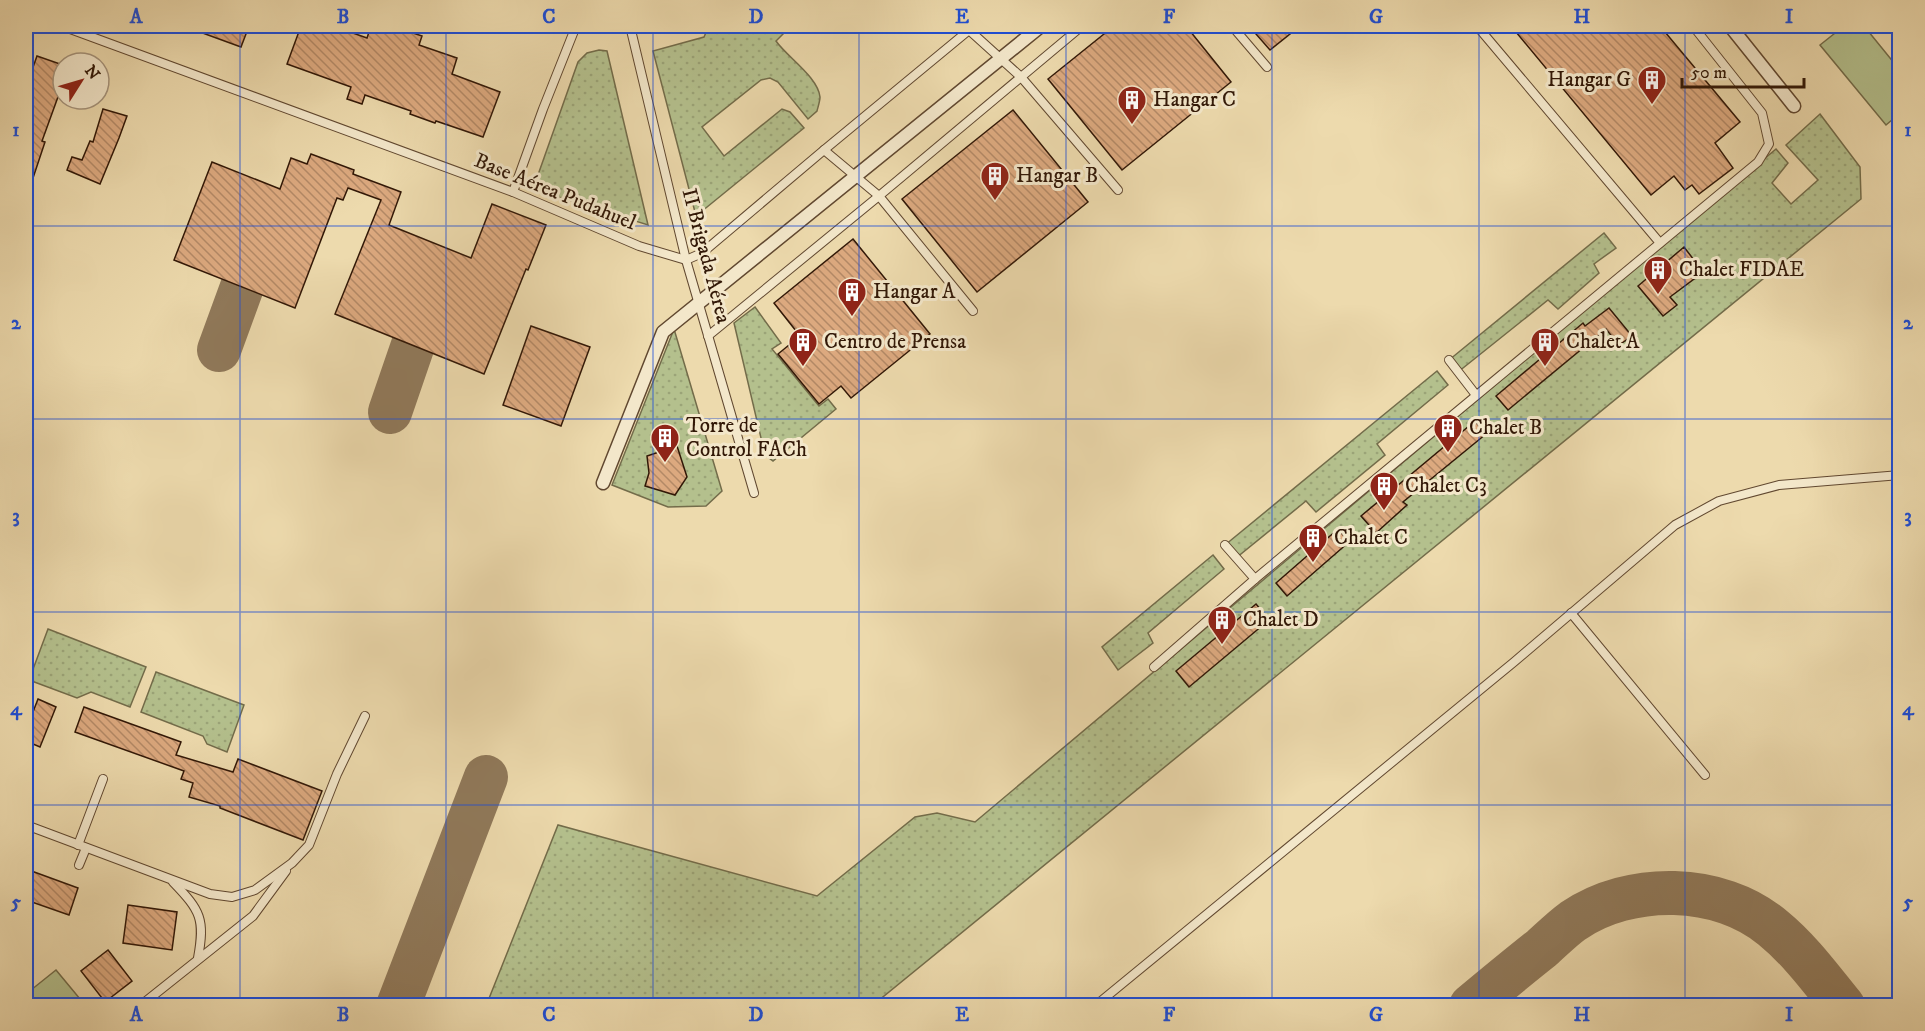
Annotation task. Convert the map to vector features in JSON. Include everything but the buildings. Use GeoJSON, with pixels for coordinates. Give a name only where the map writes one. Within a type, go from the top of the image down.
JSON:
{"type":"FeatureCollection","features":[{"type":"Feature","properties":{"kind":"street"},"geometry":{"type":"LineString","coordinates":[[603,483],[663,332],[1041,26]]}},
{"type":"Feature","properties":{"kind":"street"},"geometry":{"type":"LineString","coordinates":[[1730,26],[1794,106]]}},
{"type":"Feature","properties":{"kind":"lane","name":"Base Aérea Pudahuel"},"geometry":{"type":"LineString","coordinates":[[62,26],[513,192],[639,246],[686,260]]}},
{"type":"Feature","properties":{"kind":"lane"},"geometry":{"type":"LineString","coordinates":[[513,192],[576,26]]}},
{"type":"Feature","properties":{"kind":"lane","name":"II Brigada Aérea"},"geometry":{"type":"LineString","coordinates":[[630,26],[686,260],[754,493]]}},
{"type":"Feature","properties":{"kind":"lane"},"geometry":{"type":"LineString","coordinates":[[708,336],[1082,26]]}},
{"type":"Feature","properties":{"kind":"lane"},"geometry":{"type":"LineString","coordinates":[[1232,26],[1267,67]]}},
{"type":"Feature","properties":{"kind":"lane"},"geometry":{"type":"LineString","coordinates":[[1477,26],[1660,243]]}},
{"type":"Feature","properties":{"kind":"lane"},"geometry":{"type":"LineString","coordinates":[[1155,667],[1255,579],[1758,162],[1769,144],[1762,113],[1693,26]]}},
{"type":"Feature","properties":{"kind":"lane"},"geometry":{"type":"LineString","coordinates":[[686,260],[702,253],[971,28],[1021,77],[1118,190]]}},
{"type":"Feature","properties":{"kind":"lane"},"geometry":{"type":"LineString","coordinates":[[824,150],[879,196],[973,311]]}},
{"type":"Feature","properties":{"kind":"lane"},"geometry":{"type":"LineString","coordinates":[[1449,360],[1476,395]]}},
{"type":"Feature","properties":{"kind":"lane"},"geometry":{"type":"LineString","coordinates":[[1095,1005],[1675,525],[1719,501],[1779,485],[1899,475]]}},
{"type":"Feature","properties":{"kind":"lane"},"geometry":{"type":"LineString","coordinates":[[1225,545],[1255,579]]}},
{"type":"Feature","properties":{"kind":"lane"},"geometry":{"type":"LineString","coordinates":[[1571,613],[1705,775]]}},
{"type":"Feature","properties":{"kind":"lane"},"geometry":{"type":"LineString","coordinates":[[140,1005],[253,916],[292,863],[309,845],[337,774],[364,716]]}},
{"type":"Feature","properties":{"kind":"lane"},"geometry":{"type":"LineString","coordinates":[[79,865],[82,846],[103,779]]}},
{"type":"Feature","properties":{"kind":"lane"},"geometry":{"type":"LineString","coordinates":[[26,825],[210,894],[232,897],[255,890],[292,863]]}},
{"type":"Feature","properties":{"kind":"lane"},"geometry":{"type":"LineString","coordinates":[[170,879],[193,903],[202,923],[198,958]]}},
{"type":"Feature","properties":{"kind":"green space"},"geometry":{"type":"Polygon","coordinates":[[[706,26],[791,26],[776,41],[814,82],[820,97],[817,111],[808,119],[778,82],[770,78],[761,80],[702,127],[724,156],[782,109],[790,112],[804,128],[696,216],[653,51],[704,37],[706,26]]]}},
{"type":"Feature","properties":{"kind":"green space"},"geometry":{"type":"Polygon","coordinates":[[[1844,26],[1864,26],[1899,69],[1899,114],[1886,125],[1820,45],[1844,26]]]}},
{"type":"Feature","properties":{"kind":"green space"},"geometry":{"type":"Polygon","coordinates":[[[607,51],[648,225],[533,189],[578,62],[587,53],[607,51]]]}},
{"type":"Feature","properties":{"kind":"green space"},"geometry":{"type":"Polygon","coordinates":[[[1820,114],[1860,167],[1861,199],[873,1005],[486,1006],[558,825],[817,896],[915,817],[937,813],[975,822],[1776,149],[1788,163],[1772,183],[1791,204],[1818,180],[1786,145],[1820,114]]]}},
{"type":"Feature","properties":{"kind":"green space"},"geometry":{"type":"Polygon","coordinates":[[[1604,233],[1616,248],[1594,264],[1599,273],[1558,309],[1548,300],[1458,372],[1449,360],[1604,233]]]}},
{"type":"Feature","properties":{"kind":"green space"},"geometry":{"type":"Polygon","coordinates":[[[755,307],[781,343],[772,349],[819,406],[828,399],[836,409],[773,461],[765,455],[734,323],[755,307]]]}},
{"type":"Feature","properties":{"kind":"green space"},"geometry":{"type":"Polygon","coordinates":[[[674,329],[722,491],[706,506],[668,507],[612,485],[674,329]]]}},
{"type":"Feature","properties":{"kind":"green space"},"geometry":{"type":"Polygon","coordinates":[[[1437,371],[1448,385],[1377,444],[1385,455],[1316,512],[1306,501],[1236,558],[1225,545],[1437,371]]]}},
{"type":"Feature","properties":{"kind":"green space"},"geometry":{"type":"Polygon","coordinates":[[[1213,555],[1224,569],[1148,633],[1153,643],[1118,670],[1102,647],[1213,555]]]}},
{"type":"Feature","properties":{"kind":"green space"},"geometry":{"type":"Polygon","coordinates":[[[48,629],[146,667],[130,707],[91,692],[77,698],[29,680],[48,629]]]}},
{"type":"Feature","properties":{"kind":"green space"},"geometry":{"type":"Polygon","coordinates":[[[156,672],[244,705],[227,752],[207,744],[203,736],[141,712],[156,672]]]}},
{"type":"Feature","properties":{"kind":"green space"},"geometry":{"type":"Polygon","coordinates":[[[56,970],[85,1005],[26,1005],[26,994],[56,970]]]}},
{"type":"Feature","properties":{"kind":"taxiway"},"geometry":{"type":"LineString","coordinates":[[219,350],[242,287]]}},
{"type":"Feature","properties":{"kind":"taxiway"},"geometry":{"type":"LineString","coordinates":[[390,412],[413,345]]}},
{"type":"Feature","properties":{"kind":"taxiway"},"geometry":{"type":"LineString","coordinates":[[398,1006],[486,777]]}},
{"type":"Feature","properties":{"kind":"taxiway"},"geometry":{"type":"LineString","coordinates":[[1471,1006],[1569,924],[1596,908],[1621,899],[1647,894],[1675,893],[1727,902],[1752,913],[1792,946],[1843,1006]]}},
{"type":"Feature","properties":{"kind":"place","name":"Hangar G"},"geometry":{"type":"Point","coordinates":[1652,106]}},
{"type":"Feature","properties":{"kind":"place","name":"Hangar C"},"geometry":{"type":"Point","coordinates":[1132,126]}},
{"type":"Feature","properties":{"kind":"place","name":"Hangar B"},"geometry":{"type":"Point","coordinates":[995,202]}},
{"type":"Feature","properties":{"kind":"place","name":"Chalet FIDAE"},"geometry":{"type":"Point","coordinates":[1658,296]}},
{"type":"Feature","properties":{"kind":"place","name":"Hangar A"},"geometry":{"type":"Point","coordinates":[852,318]}},
{"type":"Feature","properties":{"kind":"place","name":"Centro de Prensa"},"geometry":{"type":"Point","coordinates":[803,368]}},
{"type":"Feature","properties":{"kind":"place","name":"Chalet A"},"geometry":{"type":"Point","coordinates":[1545,368]}},
{"type":"Feature","properties":{"kind":"place","name":"Chalet B"},"geometry":{"type":"Point","coordinates":[1448,454]}},
{"type":"Feature","properties":{"kind":"place","name":"Torre de Control FACh"},"geometry":{"type":"Point","coordinates":[665,464]}},
{"type":"Feature","properties":{"kind":"place","name":"Chalet C3"},"geometry":{"type":"Point","coordinates":[1384,512]}},
{"type":"Feature","properties":{"kind":"place","name":"Chalet C"},"geometry":{"type":"Point","coordinates":[1313,564]}},
{"type":"Feature","properties":{"kind":"place","name":"Chalet D"},"geometry":{"type":"Point","coordinates":[1222,646]}}]}
